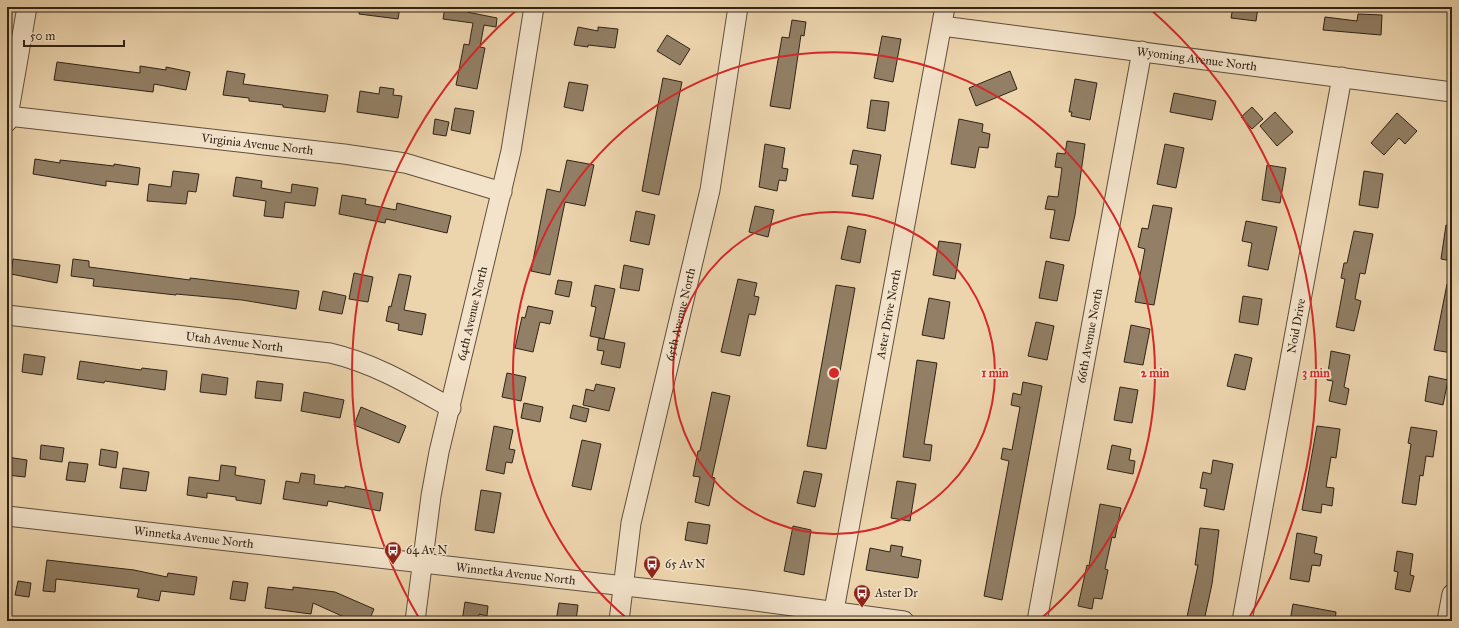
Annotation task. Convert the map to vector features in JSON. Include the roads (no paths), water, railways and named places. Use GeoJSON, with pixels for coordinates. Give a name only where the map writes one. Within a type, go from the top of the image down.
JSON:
{"type":"FeatureCollection","features":[{"type":"Feature","properties":{"kind":"street"},"geometry":{"type":"LineString","coordinates":[[8,119],[27,7]]}},
{"type":"Feature","properties":{"kind":"street","name":"64th Avenue North"},"geometry":{"type":"LineString","coordinates":[[416,621],[432,488],[439,452],[451,408],[511,151],[534,7]]}},
{"type":"Feature","properties":{"kind":"street","name":"65th Avenue North"},"geometry":{"type":"LineString","coordinates":[[619,621],[631,523],[710,190],[738,7]]}},
{"type":"Feature","properties":{"kind":"street","name":"Aster Drive North"},"geometry":{"type":"LineString","coordinates":[[833,616],[945,7]]}},
{"type":"Feature","properties":{"kind":"street","name":"Wyoming Avenue North"},"geometry":{"type":"LineString","coordinates":[[942,26],[1452,92]]}},
{"type":"Feature","properties":{"kind":"street","name":"66th Avenue North"},"geometry":{"type":"LineString","coordinates":[[1037,621],[1142,51]]}},
{"type":"Feature","properties":{"kind":"street","name":"Noid Drive"},"geometry":{"type":"LineString","coordinates":[[1242,621],[1342,77]]}},
{"type":"Feature","properties":{"kind":"street","name":"Virginia Avenue North"},"geometry":{"type":"LineString","coordinates":[[8,119],[352,155],[405,163],[502,192]]}},
{"type":"Feature","properties":{"kind":"street","name":"Utah Avenue North"},"geometry":{"type":"LineString","coordinates":[[7,315],[330,353],[351,358],[373,367],[451,408]]}},
{"type":"Feature","properties":{"kind":"street","name":"Winnetka Avenue North"},"geometry":{"type":"LineString","coordinates":[[7,516],[623,585],[833,616],[904,621]]}},
{"type":"Feature","properties":{"kind":"street"},"geometry":{"type":"LineString","coordinates":[[1447,621],[1452,594]]}},
{"type":"Feature","properties":{"kind":"place","name":"64 Av N"},"geometry":{"type":"Point","coordinates":[393,565]}},
{"type":"Feature","properties":{"kind":"place","name":"65 Av N"},"geometry":{"type":"Point","coordinates":[652,579]}},
{"type":"Feature","properties":{"kind":"place","name":"Aster Dr"},"geometry":{"type":"Point","coordinates":[862,608]}}]}
